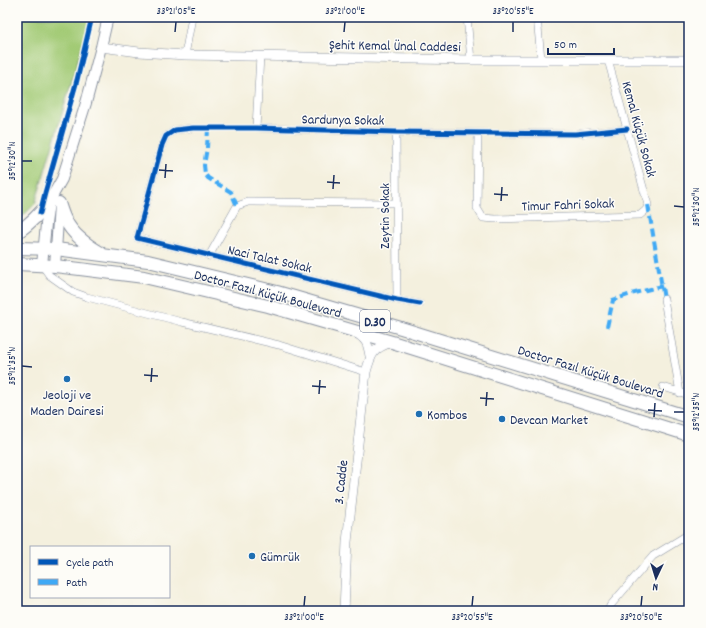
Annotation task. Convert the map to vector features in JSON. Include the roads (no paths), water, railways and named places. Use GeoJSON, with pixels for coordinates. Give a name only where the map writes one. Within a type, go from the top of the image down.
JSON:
{"type":"FeatureCollection","features":[{"type":"Feature","properties":{"kind":"highway"},"geometry":{"type":"LineString","coordinates":[[17,233],[54,202],[66,222],[75,233],[88,246],[104,255]]}},
{"type":"Feature","properties":{"kind":"highway","name":"Doctor Fazıl Küçük Boulevard"},"geometry":{"type":"LineString","coordinates":[[17,248],[56,249],[148,261],[277,292],[408,330],[689,417]]}},
{"type":"Feature","properties":{"kind":"highway","name":"Doctor Fazıl Küçük Boulevard"},"geometry":{"type":"LineString","coordinates":[[17,264],[55,266],[144,277],[268,306],[392,342],[689,435]]}},
{"type":"Feature","properties":{"kind":"main road"},"geometry":{"type":"LineString","coordinates":[[42,265],[46,224],[62,180],[86,103],[108,17]]}},
{"type":"Feature","properties":{"kind":"main road"},"geometry":{"type":"LineString","coordinates":[[54,202],[56,249],[55,266]]}},
{"type":"Feature","properties":{"kind":"street"},"geometry":{"type":"LineString","coordinates":[[186,55],[192,17]]}},
{"type":"Feature","properties":{"kind":"street"},"geometry":{"type":"LineString","coordinates":[[467,17],[471,60]]}},
{"type":"Feature","properties":{"kind":"street"},"geometry":{"type":"LineString","coordinates":[[538,17],[541,59]]}},
{"type":"Feature","properties":{"kind":"street","name":"Şehit Kemal Ünal Caddesi"},"geometry":{"type":"LineString","coordinates":[[101,47],[139,52],[186,55],[688,62]]}},
{"type":"Feature","properties":{"kind":"street"},"geometry":{"type":"LineString","coordinates":[[256,128],[260,56]]}},
{"type":"Feature","properties":{"kind":"street","name":"Kemal Küçük Sokak"},"geometry":{"type":"LineString","coordinates":[[608,60],[648,205]]}},
{"type":"Feature","properties":{"kind":"street","name":"Sardunya Sokak"},"geometry":{"type":"LineString","coordinates":[[137,238],[162,144],[166,136],[175,130],[193,128],[256,128],[396,132],[575,134],[627,129]]}},
{"type":"Feature","properties":{"kind":"street","name":"Zeytin Sokak"},"geometry":{"type":"LineString","coordinates":[[396,132],[397,300]]}},
{"type":"Feature","properties":{"kind":"street","name":"Timur Fahri Sokak"},"geometry":{"type":"LineString","coordinates":[[478,133],[477,208],[483,218],[495,219],[640,215],[646,210],[648,205]]}},
{"type":"Feature","properties":{"kind":"street"},"geometry":{"type":"LineString","coordinates":[[209,256],[237,206],[248,202],[396,203]]}},
{"type":"Feature","properties":{"kind":"street","name":"Naci Talat Sokak"},"geometry":{"type":"LineString","coordinates":[[137,238],[397,300],[420,304]]}},
{"type":"Feature","properties":{"kind":"street"},"geometry":{"type":"LineString","coordinates":[[42,265],[49,275],[73,292],[87,297],[182,322],[279,345],[366,372]]}},
{"type":"Feature","properties":{"kind":"street"},"geometry":{"type":"LineString","coordinates":[[664,299],[680,393]]}},
{"type":"Feature","properties":{"kind":"street"},"geometry":{"type":"LineString","coordinates":[[351,330],[362,337],[367,343],[370,356],[384,344],[392,342]]}},
{"type":"Feature","properties":{"kind":"street","name":"3. Cadde"},"geometry":{"type":"LineString","coordinates":[[344,611],[347,542],[366,372],[370,356]]}},
{"type":"Feature","properties":{"kind":"street"},"geometry":{"type":"LineString","coordinates":[[663,387],[689,395]]}},
{"type":"Feature","properties":{"kind":"street"},"geometry":{"type":"LineString","coordinates":[[608,611],[610,606],[653,556],[689,534]]}},
{"type":"Feature","properties":{"kind":"place","name":"Jeoloji ve Maden Dairesi"},"geometry":{"type":"Point","coordinates":[67,379]}},
{"type":"Feature","properties":{"kind":"place","name":"Kombos"},"geometry":{"type":"Point","coordinates":[419,414]}},
{"type":"Feature","properties":{"kind":"place","name":"Devcan Market"},"geometry":{"type":"Point","coordinates":[502,419]}},
{"type":"Feature","properties":{"kind":"place","name":"Gümrük"},"geometry":{"type":"Point","coordinates":[252,556]}}]}
